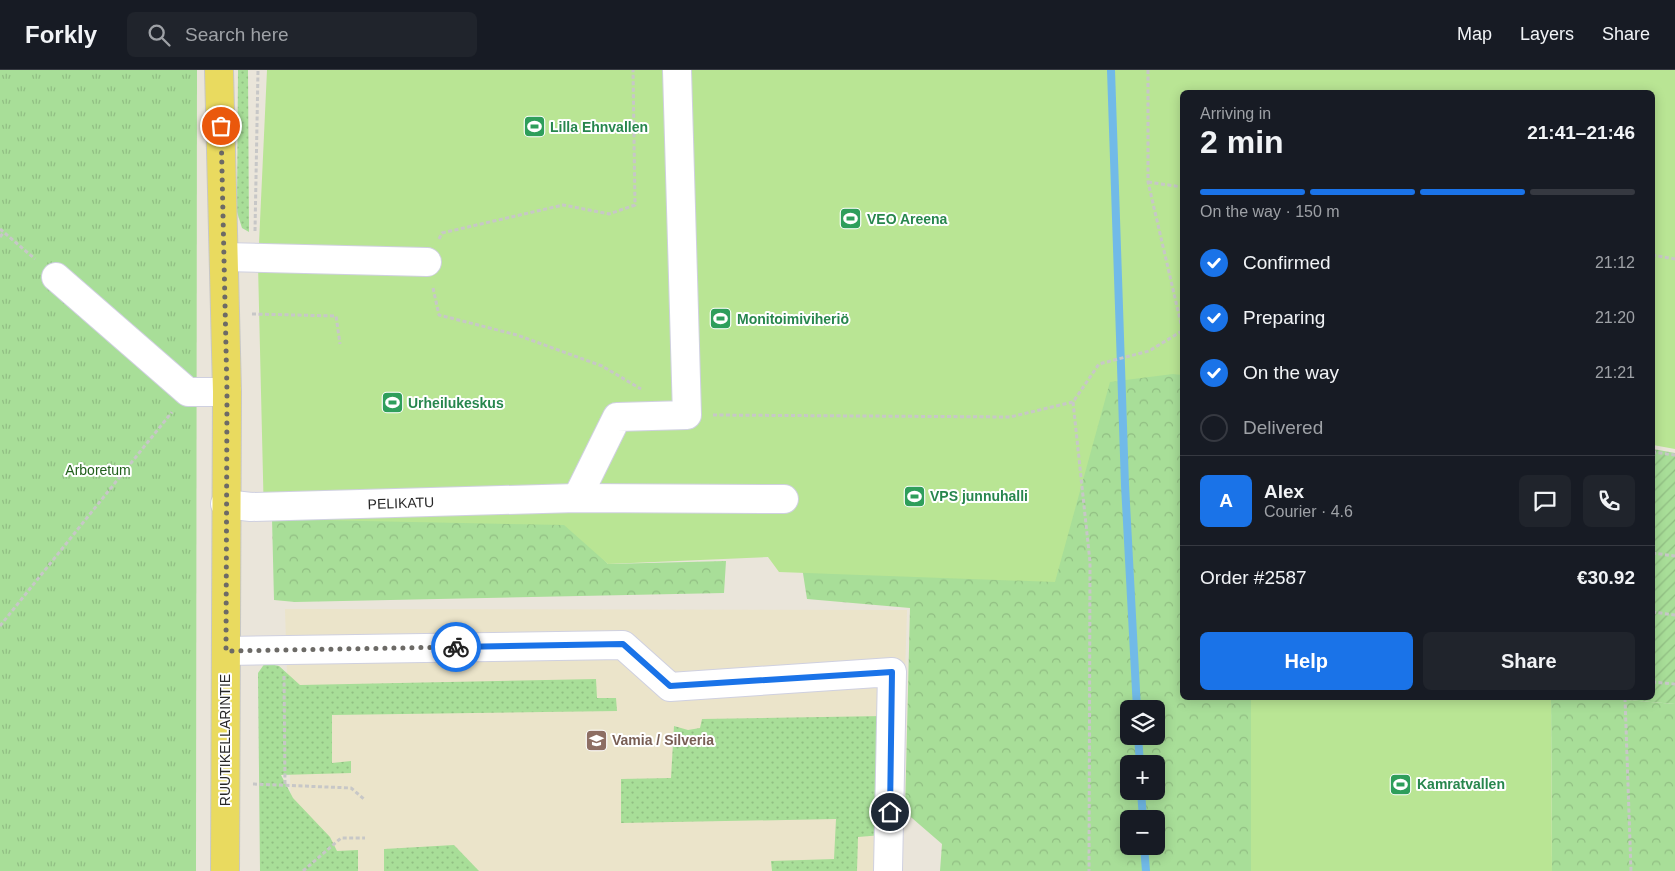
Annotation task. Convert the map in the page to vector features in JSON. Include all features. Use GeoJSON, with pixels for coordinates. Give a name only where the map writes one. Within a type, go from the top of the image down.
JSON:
{"type":"FeatureCollection","features":[{"type":"Feature","properties":{"kind":"main road","name":"RUUTIKELLARINTIE"},"geometry":{"type":"LineString","coordinates":[[220,70],[227,392],[224,871]]}},
{"type":"Feature","properties":{"kind":"lane"},"geometry":{"type":"LineString","coordinates":[[577,498],[617,416],[687,415],[677,70]]}},
{"type":"Feature","properties":{"kind":"lane"},"geometry":{"type":"LineString","coordinates":[[224,257],[427,262]]}},
{"type":"Feature","properties":{"kind":"lane"},"geometry":{"type":"LineString","coordinates":[[56,277],[188,392],[227,392]]}},
{"type":"Feature","properties":{"kind":"lane","name":"PELIKATU"},"geometry":{"type":"LineString","coordinates":[[225,504],[251,507],[577,498],[784,499]]}},
{"type":"Feature","properties":{"kind":"lane"},"geometry":{"type":"LineString","coordinates":[[226,651],[623,644],[670,686],[892,672],[888,871]]}},
{"type":"Feature","properties":{"kind":"path"},"geometry":{"type":"LineString","coordinates":[[633,70],[635,205],[609,214],[563,205],[442,233],[427,262],[439,315],[517,335],[602,366],[644,390]]}},
{"type":"Feature","properties":{"kind":"path"},"geometry":{"type":"LineString","coordinates":[[1148,70],[1148,182],[1180,320]]}},
{"type":"Feature","properties":{"kind":"path"},"geometry":{"type":"LineString","coordinates":[[1148,182],[1180,187]]}},
{"type":"Feature","properties":{"kind":"path"},"geometry":{"type":"LineString","coordinates":[[0,229],[56,277]]}},
{"type":"Feature","properties":{"kind":"path"},"geometry":{"type":"LineString","coordinates":[[0,237],[4,232]]}},
{"type":"Feature","properties":{"kind":"path"},"geometry":{"type":"LineString","coordinates":[[1655,256],[1675,259]]}},
{"type":"Feature","properties":{"kind":"path"},"geometry":{"type":"LineString","coordinates":[[252,314],[336,316],[340,344]]}},
{"type":"Feature","properties":{"kind":"path"},"geometry":{"type":"LineString","coordinates":[[1089,871],[1090,562],[1073,402],[1099,364],[1149,351],[1180,330]]}},
{"type":"Feature","properties":{"kind":"path"},"geometry":{"type":"LineString","coordinates":[[0,626],[188,392]]}},
{"type":"Feature","properties":{"kind":"path"},"geometry":{"type":"LineString","coordinates":[[687,415],[1010,417],[1073,402]]}},
{"type":"Feature","properties":{"kind":"path"},"geometry":{"type":"LineString","coordinates":[[1655,452],[1675,455]]}},
{"type":"Feature","properties":{"kind":"path"},"geometry":{"type":"LineString","coordinates":[[1655,553],[1675,556]]}},
{"type":"Feature","properties":{"kind":"path"},"geometry":{"type":"LineString","coordinates":[[1655,612],[1675,614]]}},
{"type":"Feature","properties":{"kind":"path"},"geometry":{"type":"LineString","coordinates":[[284,649],[285,785]]}},
{"type":"Feature","properties":{"kind":"path"},"geometry":{"type":"LineString","coordinates":[[1655,682],[1675,684]]}},
{"type":"Feature","properties":{"kind":"path"},"geometry":{"type":"LineString","coordinates":[[1625,700],[1631,871]]}},
{"type":"Feature","properties":{"kind":"path"},"geometry":{"type":"LineString","coordinates":[[252,784],[351,788],[364,799]]}},
{"type":"Feature","properties":{"kind":"path"},"geometry":{"type":"LineString","coordinates":[[303,871],[341,838],[365,838]]}},
{"type":"Feature","properties":{"kind":"shaded area","name":"Vamia / Silveria"},"geometry":{"type":"Polygon","coordinates":[[[285,609],[907,610],[899,871],[293,871],[285,609]]]}},
{"type":"Feature","properties":{"kind":"green space","name":"Arboretum"},"geometry":{"type":"Polygon","coordinates":[[[0,70],[197,70],[196,871],[0,871],[0,70]]]}},
{"type":"Feature","properties":{"kind":"green space"},"geometry":{"type":"Polygon","coordinates":[[[238,70],[248,70],[249,232],[242,228],[237,212],[238,70]]]}},
{"type":"Feature","properties":{"kind":"green space","name":"Monitoimiviheriö"},"geometry":{"type":"Polygon","coordinates":[[[267,70],[1675,70],[1675,449],[1655,445],[1655,90],[1180,90],[1180,375],[1110,382],[1055,582],[779,572],[768,557],[608,564],[564,525],[264,519],[258,265],[267,70]]]}},
{"type":"Feature","properties":{"kind":"green space"},"geometry":{"type":"Polygon","coordinates":[[[1180,364],[1180,700],[1251,700],[1251,871],[940,871],[942,844],[905,812],[910,608],[807,599],[802,567],[1067,388],[1180,364]]]}},
{"type":"Feature","properties":{"kind":"green space"},"geometry":{"type":"Polygon","coordinates":[[[1655,449],[1675,453],[1675,704],[1627,700],[1655,700],[1655,449]]]}},
{"type":"Feature","properties":{"kind":"green space"},"geometry":{"type":"Polygon","coordinates":[[[559,512],[608,564],[726,561],[724,593],[295,602],[274,600],[272,519],[559,512]]]}},
{"type":"Feature","properties":{"kind":"green space"},"geometry":{"type":"Polygon","coordinates":[[[265,663],[279,666],[300,685],[596,679],[597,698],[616,698],[617,711],[332,715],[332,763],[351,761],[351,773],[281,775],[293,798],[330,837],[337,851],[358,850],[358,871],[260,871],[258,673],[265,663]]]}},
{"type":"Feature","properties":{"kind":"green space","name":"Kamratvallen"},"geometry":{"type":"Polygon","coordinates":[[[1251,700],[1551,700],[1552,871],[1251,871],[1251,700]]]}},
{"type":"Feature","properties":{"kind":"green space"},"geometry":{"type":"Polygon","coordinates":[[[1551,700],[1627,700],[1675,704],[1675,871],[1552,871],[1551,700]]]}},
{"type":"Feature","properties":{"kind":"green space"},"geometry":{"type":"Polygon","coordinates":[[[884,716],[882,835],[858,837],[857,871],[772,871],[771,861],[834,859],[836,819],[621,823],[621,779],[671,778],[674,726],[688,730],[700,728],[702,719],[884,716]]]}},
{"type":"Feature","properties":{"kind":"green space"},"geometry":{"type":"Polygon","coordinates":[[[454,845],[479,871],[384,871],[384,849],[454,845]]]}},
{"type":"Feature","properties":{"kind":"waterway"},"geometry":{"type":"LineString","coordinates":[[1111,70],[1125,485],[1137,700]]}},
{"type":"Feature","properties":{"kind":"waterway"},"geometry":{"type":"LineString","coordinates":[[1139,745],[1139,755]]}},
{"type":"Feature","properties":{"kind":"waterway"},"geometry":{"type":"LineString","coordinates":[[1142,800],[1142,810]]}},
{"type":"Feature","properties":{"kind":"waterway"},"geometry":{"type":"LineString","coordinates":[[1145,855],[1146,871]]}},
{"type":"Feature","properties":{"kind":"way so far"},"geometry":{"type":"LineString","coordinates":[[221,126],[227,392],[225,504],[226,651],[250,649],[456,647]]}},
{"type":"Feature","properties":{"kind":"place","name":"Lilla Ehnvallen"},"geometry":{"type":"Point","coordinates":[534,127]}},
{"type":"Feature","properties":{"kind":"place","name":"VEO Areena"},"geometry":{"type":"Point","coordinates":[851,219]}},
{"type":"Feature","properties":{"kind":"place","name":"Monitoimiviheriö"},"geometry":{"type":"Point","coordinates":[721,319]}},
{"type":"Feature","properties":{"kind":"place","name":"Urheilukeskus"},"geometry":{"type":"Point","coordinates":[392,403]}},
{"type":"Feature","properties":{"kind":"place","name":"VPS junnuhalli"},"geometry":{"type":"Point","coordinates":[914,496]}},
{"type":"Feature","properties":{"kind":"place","name":"Vamia / Silveria"},"geometry":{"type":"Point","coordinates":[596,740]}},
{"type":"Feature","properties":{"kind":"place","name":"Kamratvallen"},"geometry":{"type":"Point","coordinates":[1401,784]}},
{"type":"Feature","properties":{"kind":"route"},"geometry":{"type":"LineString","coordinates":[[456,647],[623,644],[670,686],[892,672],[890,812]]}}]}
